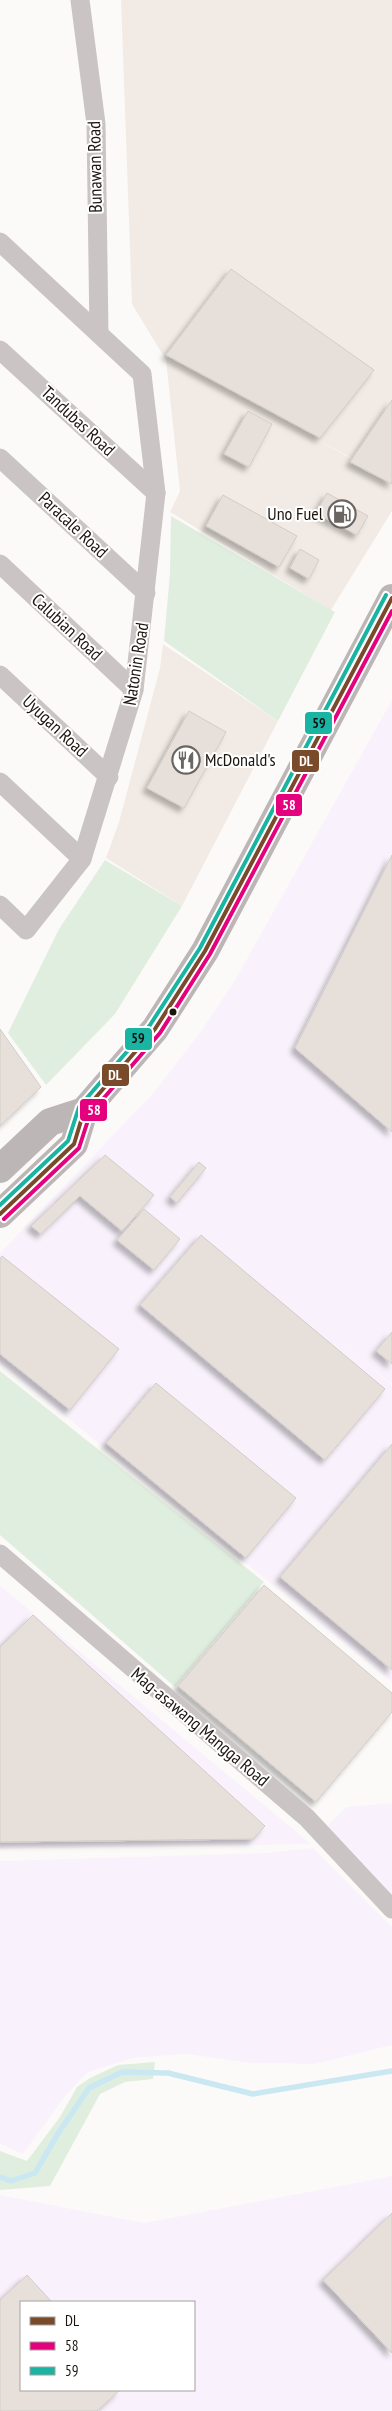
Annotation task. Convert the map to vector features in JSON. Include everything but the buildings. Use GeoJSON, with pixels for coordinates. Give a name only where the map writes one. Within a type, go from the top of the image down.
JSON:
{"type":"FeatureCollection","features":[{"type":"Feature","properties":{"kind":"highway"},"geometry":{"type":"LineString","coordinates":[[0,1214],[74,1144],[84,1111],[155,1029],[186,983],[392,598]]}},
{"type":"Feature","properties":{"kind":"highway"},"geometry":{"type":"LineString","coordinates":[[0,1169],[50,1122],[84,1111]]}},
{"type":"Feature","properties":{"kind":"street","name":"Bunawan Road"},"geometry":{"type":"LineString","coordinates":[[80,0],[96,124],[99,334]]}},
{"type":"Feature","properties":{"kind":"street"},"geometry":{"type":"LineString","coordinates":[[0,242],[99,334]]}},
{"type":"Feature","properties":{"kind":"street","name":"Natonin Road"},"geometry":{"type":"LineString","coordinates":[[0,905],[26,930],[82,859],[109,777],[134,690],[156,493],[142,374],[99,334]]}},
{"type":"Feature","properties":{"kind":"street","name":"Tandubas Road"},"geometry":{"type":"LineString","coordinates":[[0,350],[156,493]]}},
{"type":"Feature","properties":{"kind":"street","name":"Paracale Road"},"geometry":{"type":"LineString","coordinates":[[0,458],[146,593]]}},
{"type":"Feature","properties":{"kind":"street","name":"Calubian Road"},"geometry":{"type":"LineString","coordinates":[[0,564],[134,690]]}},
{"type":"Feature","properties":{"kind":"street","name":"Uyugan Road"},"geometry":{"type":"LineString","coordinates":[[0,675],[109,777]]}},
{"type":"Feature","properties":{"kind":"street"},"geometry":{"type":"LineString","coordinates":[[0,782],[82,859]]}},
{"type":"Feature","properties":{"kind":"street","name":"Mag-asawang Mangga Road"},"geometry":{"type":"LineString","coordinates":[[0,1554],[307,1818],[392,1909]]}},
{"type":"Feature","properties":{"kind":"shaded area"},"geometry":{"type":"Polygon","coordinates":[[[121,0],[392,0],[392,479],[287,424],[392,480],[392,511],[331,610],[170,512],[180,491],[166,360],[132,304],[121,0]]]}},
{"type":"Feature","properties":{"kind":"shaded area"},"geometry":{"type":"Polygon","coordinates":[[[163,644],[278,721],[182,906],[106,858],[119,822],[160,668],[163,644]]]}},
{"type":"Feature","properties":{"kind":"shaded area"},"geometry":{"type":"Polygon","coordinates":[[[392,700],[392,1384],[335,1337],[392,1385],[392,1682],[0,1363],[0,1253],[155,1091],[202,1030],[234,982],[392,700]]]}},
{"type":"Feature","properties":{"kind":"shaded area"},"geometry":{"type":"Polygon","coordinates":[[[0,1585],[3,1588],[311,1844],[0,1849],[0,1585]]]}},
{"type":"Feature","properties":{"kind":"shaded area"},"geometry":{"type":"Polygon","coordinates":[[[392,1803],[392,1897],[325,1828],[347,1807],[392,1803]]]}},
{"type":"Feature","properties":{"kind":"shaded area"},"geometry":{"type":"Polygon","coordinates":[[[313,1848],[392,1927],[392,2045],[315,2064],[251,2063],[186,2054],[133,2058],[88,2072],[66,2095],[23,2154],[0,2144],[0,1861],[265,1853],[313,1848]]]}},
{"type":"Feature","properties":{"kind":"shaded area"},"geometry":{"type":"Polygon","coordinates":[[[392,2176],[392,2411],[0,2411],[0,2195],[144,2223],[392,2176]]]}},
{"type":"Feature","properties":{"kind":"green space"},"geometry":{"type":"Polygon","coordinates":[[[171,516],[335,612],[278,721],[164,641],[170,573],[171,516]]]}},
{"type":"Feature","properties":{"kind":"green space"},"geometry":{"type":"Polygon","coordinates":[[[105,860],[182,906],[115,1014],[46,1085],[8,1033],[59,929],[105,860]]]}},
{"type":"Feature","properties":{"kind":"green space"},"geometry":{"type":"Polygon","coordinates":[[[0,1371],[264,1582],[175,1687],[0,1535],[0,1371]]]}},
{"type":"Feature","properties":{"kind":"green space"},"geometry":{"type":"Polygon","coordinates":[[[155,2062],[153,2079],[125,2082],[100,2094],[50,2186],[0,2190],[0,2151],[27,2161],[60,2117],[77,2087],[90,2078],[118,2065],[155,2062]]]}},
{"type":"Feature","properties":{"kind":"waterway"},"geometry":{"type":"LineString","coordinates":[[0,2177],[11,2181],[35,2173],[59,2132],[89,2088],[122,2072],[168,2073],[253,2094],[392,2071]]}},
{"type":"Feature","properties":{"kind":"transit line","name":"59"},"geometry":{"type":"LineString","coordinates":[[0,1205],[68,1141],[79,1107],[150,1025],[200,948],[386,595]]}},
{"type":"Feature","properties":{"kind":"transit line","name":"DL"},"geometry":{"type":"LineString","coordinates":[[0,1214],[74,1144],[84,1111],[155,1029],[205,951],[392,598]]}},
{"type":"Feature","properties":{"kind":"transit line","name":"58"},"geometry":{"type":"LineString","coordinates":[[4,1219],[79,1148],[90,1114],[160,1033],[210,954],[392,611]]}},
{"type":"Feature","properties":{"kind":"place","name":"Uno Fuel"},"geometry":{"type":"Point","coordinates":[342,514]}},
{"type":"Feature","properties":{"kind":"place","name":"McDonald's"},"geometry":{"type":"Point","coordinates":[186,760]}}]}
